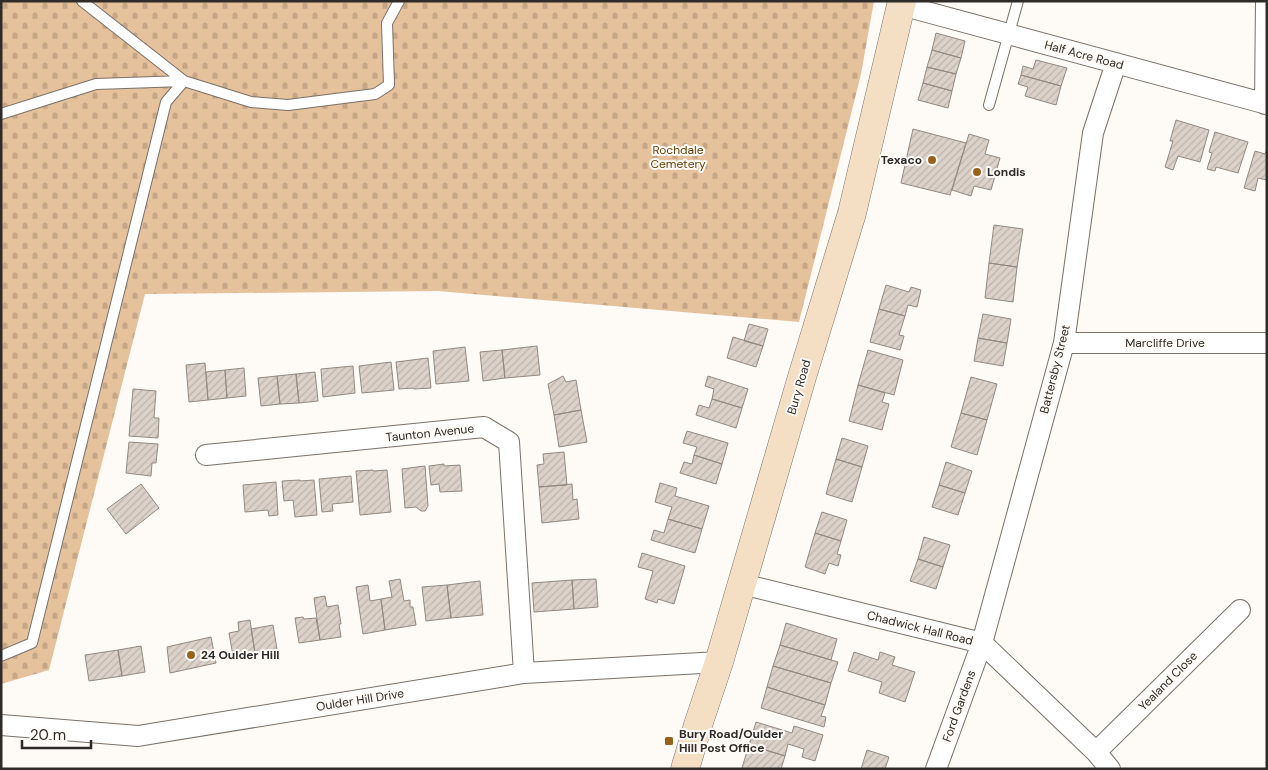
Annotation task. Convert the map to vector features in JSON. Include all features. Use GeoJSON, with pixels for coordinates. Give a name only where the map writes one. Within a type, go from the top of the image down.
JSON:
{"type":"FeatureCollection","features":[{"type":"Feature","properties":{"kind":"main road","name":"Bury Road"},"geometry":{"type":"LineString","coordinates":[[685,769],[719,662],[852,213],[902,3]]}},
{"type":"Feature","properties":{"kind":"street"},"geometry":{"type":"LineString","coordinates":[[1266,1],[1266,104]]}},
{"type":"Feature","properties":{"kind":"street","name":"Half Acre Road"},"geometry":{"type":"LineString","coordinates":[[902,3],[1266,104]]}},
{"type":"Feature","properties":{"kind":"street","name":"Battersby Street"},"geometry":{"type":"LineString","coordinates":[[982,643],[1064,343],[1093,133],[1116,63]]}},
{"type":"Feature","properties":{"kind":"street","name":"Marcliffe Drive"},"geometry":{"type":"LineString","coordinates":[[1064,343],[1267,343]]}},
{"type":"Feature","properties":{"kind":"street","name":"Taunton Avenue"},"geometry":{"type":"LineString","coordinates":[[206,455],[484,427],[509,442],[524,673]]}},
{"type":"Feature","properties":{"kind":"street","name":"Chadwick Hall Road"},"geometry":{"type":"LineString","coordinates":[[742,584],[982,643],[1096,752],[1110,769]]}},
{"type":"Feature","properties":{"kind":"street","name":"Yealand Close"},"geometry":{"type":"LineString","coordinates":[[1096,752],[1240,610]]}},
{"type":"Feature","properties":{"kind":"street","name":"Ford Gardens"},"geometry":{"type":"LineString","coordinates":[[936,769],[982,643]]}},
{"type":"Feature","properties":{"kind":"street","name":"Oulder Hill Drive"},"geometry":{"type":"LineString","coordinates":[[1,725],[138,736],[524,673],[719,662]]}},
{"type":"Feature","properties":{"kind":"lane"},"geometry":{"type":"LineString","coordinates":[[82,1],[184,81]]}},
{"type":"Feature","properties":{"kind":"lane"},"geometry":{"type":"LineString","coordinates":[[1,104],[6,113],[96,84],[184,81],[251,102],[288,106],[375,94],[389,85],[387,23],[399,1]]}},
{"type":"Feature","properties":{"kind":"lane"},"geometry":{"type":"LineString","coordinates":[[989,105],[1018,1]]}},
{"type":"Feature","properties":{"kind":"lane"},"geometry":{"type":"LineString","coordinates":[[1,656],[32,643],[166,102],[184,81]]}},
{"type":"Feature","properties":{"kind":"green space","name":"Rochdale Cemetery"},"geometry":{"type":"Polygon","coordinates":[[[1,1],[874,1],[861,74],[799,322],[438,291],[145,294],[49,670],[1,684],[1,1]]]}},
{"type":"Feature","properties":{"kind":"building"},"geometry":{"type":"Polygon","coordinates":[[[936,33],[965,41],[961,58],[932,50],[936,33]]]}},
{"type":"Feature","properties":{"kind":"building"},"geometry":{"type":"Polygon","coordinates":[[[932,50],[961,58],[956,74],[927,67],[932,50]]]}},
{"type":"Feature","properties":{"kind":"building"},"geometry":{"type":"Polygon","coordinates":[[[1036,60],[1067,68],[1061,86],[1021,75],[1023,66],[1033,69],[1036,60]]]}},
{"type":"Feature","properties":{"kind":"building"},"geometry":{"type":"Polygon","coordinates":[[[927,67],[956,74],[952,91],[923,83],[927,67]]]}},
{"type":"Feature","properties":{"kind":"building"},"geometry":{"type":"Polygon","coordinates":[[[1021,75],[1061,86],[1056,105],[1025,96],[1028,87],[1018,84],[1021,75]]]}},
{"type":"Feature","properties":{"kind":"building"},"geometry":{"type":"Polygon","coordinates":[[[923,83],[952,91],[948,108],[918,100],[923,83]]]}},
{"type":"Feature","properties":{"kind":"building"},"geometry":{"type":"Polygon","coordinates":[[[1176,120],[1209,130],[1200,162],[1178,156],[1173,170],[1165,167],[1173,141],[1170,141],[1176,120]]]}},
{"type":"Feature","properties":{"kind":"building"},"geometry":{"type":"Polygon","coordinates":[[[913,129],[966,143],[950,195],[901,183],[913,129]]]}},
{"type":"Feature","properties":{"kind":"building"},"geometry":{"type":"Polygon","coordinates":[[[1215,132],[1248,142],[1238,173],[1216,167],[1215,171],[1207,169],[1212,153],[1209,152],[1215,132]]]}},
{"type":"Feature","properties":{"kind":"building","name":"Londis"},"geometry":{"type":"Polygon","coordinates":[[[969,134],[989,140],[985,154],[1000,158],[991,190],[974,186],[971,196],[952,190],[969,134]]]}},
{"type":"Feature","properties":{"kind":"building"},"geometry":{"type":"Polygon","coordinates":[[[1267,149],[1267,180],[1258,178],[1255,191],[1244,188],[1255,151],[1265,154],[1267,149]]]}},
{"type":"Feature","properties":{"kind":"building"},"geometry":{"type":"Polygon","coordinates":[[[994,225],[1023,229],[1017,267],[989,263],[994,225]]]}},
{"type":"Feature","properties":{"kind":"building"},"geometry":{"type":"Polygon","coordinates":[[[989,263],[1017,267],[1013,302],[985,298],[989,263]]]}},
{"type":"Feature","properties":{"kind":"building"},"geometry":{"type":"Polygon","coordinates":[[[886,285],[909,292],[911,287],[921,290],[917,307],[908,305],[905,316],[879,309],[886,285]]]}},
{"type":"Feature","properties":{"kind":"building"},"geometry":{"type":"Polygon","coordinates":[[[879,309],[905,316],[899,335],[904,336],[900,350],[870,342],[879,309]]]}},
{"type":"Feature","properties":{"kind":"building"},"geometry":{"type":"Polygon","coordinates":[[[983,314],[1011,319],[1007,343],[978,338],[983,314]]]}},
{"type":"Feature","properties":{"kind":"building"},"geometry":{"type":"Polygon","coordinates":[[[749,324],[768,329],[763,346],[744,341],[749,324]]]}},
{"type":"Feature","properties":{"kind":"building"},"geometry":{"type":"Polygon","coordinates":[[[733,337],[763,346],[756,367],[727,358],[733,337]]]}},
{"type":"Feature","properties":{"kind":"building"},"geometry":{"type":"Polygon","coordinates":[[[978,338],[1007,343],[1003,366],[974,361],[978,338]]]}},
{"type":"Feature","properties":{"kind":"building"},"geometry":{"type":"Polygon","coordinates":[[[537,346],[540,375],[505,378],[502,350],[537,346]]]}},
{"type":"Feature","properties":{"kind":"building"},"geometry":{"type":"Polygon","coordinates":[[[465,347],[469,381],[436,384],[433,351],[465,347]]]}},
{"type":"Feature","properties":{"kind":"building"},"geometry":{"type":"Polygon","coordinates":[[[502,350],[505,378],[483,381],[480,352],[502,350]]]}},
{"type":"Feature","properties":{"kind":"building"},"geometry":{"type":"Polygon","coordinates":[[[868,350],[903,360],[894,395],[858,385],[868,350]]]}},
{"type":"Feature","properties":{"kind":"building"},"geometry":{"type":"Polygon","coordinates":[[[428,358],[431,388],[399,389],[396,362],[428,358]]]}},
{"type":"Feature","properties":{"kind":"building"},"geometry":{"type":"Polygon","coordinates":[[[391,362],[394,390],[362,393],[359,366],[391,362]]]}},
{"type":"Feature","properties":{"kind":"building"},"geometry":{"type":"Polygon","coordinates":[[[205,363],[208,400],[189,402],[186,365],[205,363]]]}},
{"type":"Feature","properties":{"kind":"building"},"geometry":{"type":"Polygon","coordinates":[[[353,366],[355,393],[323,397],[321,369],[353,366]]]}},
{"type":"Feature","properties":{"kind":"building"},"geometry":{"type":"Polygon","coordinates":[[[244,368],[246,396],[227,398],[225,370],[244,368]]]}},
{"type":"Feature","properties":{"kind":"building"},"geometry":{"type":"Polygon","coordinates":[[[225,370],[227,398],[208,400],[206,372],[225,370]]]}},
{"type":"Feature","properties":{"kind":"building"},"geometry":{"type":"Polygon","coordinates":[[[315,372],[318,401],[299,403],[296,374],[315,372]]]}},
{"type":"Feature","properties":{"kind":"building"},"geometry":{"type":"Polygon","coordinates":[[[296,374],[299,403],[280,404],[277,376],[296,374]]]}},
{"type":"Feature","properties":{"kind":"building"},"geometry":{"type":"Polygon","coordinates":[[[277,376],[280,404],[261,406],[258,378],[277,376]]]}},
{"type":"Feature","properties":{"kind":"building"},"geometry":{"type":"Polygon","coordinates":[[[563,376],[566,382],[576,380],[581,410],[554,415],[548,384],[563,376]]]}},
{"type":"Feature","properties":{"kind":"building"},"geometry":{"type":"Polygon","coordinates":[[[708,376],[748,389],[742,408],[712,399],[714,389],[705,386],[708,376]]]}},
{"type":"Feature","properties":{"kind":"building"},"geometry":{"type":"Polygon","coordinates":[[[971,377],[997,384],[987,420],[961,413],[971,377]]]}},
{"type":"Feature","properties":{"kind":"building"},"geometry":{"type":"Polygon","coordinates":[[[858,385],[885,393],[882,402],[889,404],[882,430],[849,421],[858,385]]]}},
{"type":"Feature","properties":{"kind":"building"},"geometry":{"type":"Polygon","coordinates":[[[133,389],[156,391],[154,418],[159,418],[158,438],[129,436],[133,389]]]}},
{"type":"Feature","properties":{"kind":"building"},"geometry":{"type":"Polygon","coordinates":[[[712,399],[742,408],[736,428],[696,415],[699,405],[709,408],[712,399]]]}},
{"type":"Feature","properties":{"kind":"building"},"geometry":{"type":"Polygon","coordinates":[[[581,410],[587,442],[559,447],[554,415],[581,410]]]}},
{"type":"Feature","properties":{"kind":"building"},"geometry":{"type":"Polygon","coordinates":[[[961,413],[987,420],[977,455],[951,447],[961,413]]]}},
{"type":"Feature","properties":{"kind":"building"},"geometry":{"type":"Polygon","coordinates":[[[687,431],[728,443],[722,464],[694,455],[697,447],[683,443],[687,431]]]}},
{"type":"Feature","properties":{"kind":"building"},"geometry":{"type":"Polygon","coordinates":[[[842,438],[868,446],[862,467],[836,459],[842,438]]]}},
{"type":"Feature","properties":{"kind":"building"},"geometry":{"type":"Polygon","coordinates":[[[129,442],[158,444],[156,463],[152,463],[151,476],[126,473],[129,442]]]}},
{"type":"Feature","properties":{"kind":"building"},"geometry":{"type":"Polygon","coordinates":[[[564,452],[567,485],[539,487],[537,465],[544,464],[543,454],[564,452]]]}},
{"type":"Feature","properties":{"kind":"building"},"geometry":{"type":"Polygon","coordinates":[[[694,455],[722,464],[716,484],[680,473],[684,462],[692,464],[694,455]]]}},
{"type":"Feature","properties":{"kind":"building"},"geometry":{"type":"Polygon","coordinates":[[[836,459],[862,467],[852,502],[826,494],[836,459]]]}},
{"type":"Feature","properties":{"kind":"building"},"geometry":{"type":"Polygon","coordinates":[[[946,462],[972,471],[965,493],[939,485],[946,462]]]}},
{"type":"Feature","properties":{"kind":"building"},"geometry":{"type":"Polygon","coordinates":[[[444,464],[444,466],[460,465],[462,491],[440,492],[439,484],[431,485],[429,466],[444,464]]]}},
{"type":"Feature","properties":{"kind":"building"},"geometry":{"type":"Polygon","coordinates":[[[425,466],[428,506],[425,511],[421,511],[416,507],[405,508],[402,469],[425,466]]]}},
{"type":"Feature","properties":{"kind":"building"},"geometry":{"type":"Polygon","coordinates":[[[387,470],[391,512],[360,515],[356,471],[387,470]]]}},
{"type":"Feature","properties":{"kind":"building"},"geometry":{"type":"Polygon","coordinates":[[[351,476],[353,502],[332,504],[333,511],[322,512],[319,479],[351,476]]]}},
{"type":"Feature","properties":{"kind":"building"},"geometry":{"type":"Polygon","coordinates":[[[314,480],[317,515],[295,517],[293,500],[284,501],[282,481],[314,480]]]}},
{"type":"Feature","properties":{"kind":"building"},"geometry":{"type":"Polygon","coordinates":[[[276,482],[278,515],[269,516],[268,510],[245,512],[243,485],[276,482]]]}},
{"type":"Feature","properties":{"kind":"building"},"geometry":{"type":"Polygon","coordinates":[[[660,483],[677,488],[675,496],[709,506],[702,529],[668,519],[672,507],[655,502],[660,483]]]}},
{"type":"Feature","properties":{"kind":"building"},"geometry":{"type":"Polygon","coordinates":[[[141,484],[159,508],[126,534],[107,509],[141,484]]]}},
{"type":"Feature","properties":{"kind":"building"},"geometry":{"type":"Polygon","coordinates":[[[572,484],[573,500],[577,499],[579,519],[542,523],[539,487],[572,484]]]}},
{"type":"Feature","properties":{"kind":"building"},"geometry":{"type":"Polygon","coordinates":[[[939,485],[965,493],[958,515],[932,507],[939,485]]]}},
{"type":"Feature","properties":{"kind":"building"},"geometry":{"type":"Polygon","coordinates":[[[822,512],[847,520],[841,541],[815,533],[822,512]]]}},
{"type":"Feature","properties":{"kind":"building"},"geometry":{"type":"Polygon","coordinates":[[[668,519],[702,529],[695,553],[651,540],[654,530],[664,533],[668,519]]]}},
{"type":"Feature","properties":{"kind":"building"},"geometry":{"type":"Polygon","coordinates":[[[815,533],[841,541],[837,554],[841,555],[838,566],[829,563],[825,574],[805,567],[815,533]]]}},
{"type":"Feature","properties":{"kind":"building"},"geometry":{"type":"Polygon","coordinates":[[[924,537],[950,545],[943,567],[918,559],[924,537]]]}},
{"type":"Feature","properties":{"kind":"building"},"geometry":{"type":"Polygon","coordinates":[[[642,553],[685,566],[674,604],[658,599],[657,603],[645,599],[653,571],[638,567],[642,553]]]}},
{"type":"Feature","properties":{"kind":"building"},"geometry":{"type":"Polygon","coordinates":[[[918,559],[943,567],[936,589],[910,581],[918,559]]]}},
{"type":"Feature","properties":{"kind":"building"},"geometry":{"type":"Polygon","coordinates":[[[400,579],[404,601],[410,600],[410,607],[413,607],[416,625],[385,630],[381,599],[392,597],[389,581],[400,579]]]}},
{"type":"Feature","properties":{"kind":"building"},"geometry":{"type":"Polygon","coordinates":[[[596,579],[598,607],[574,609],[572,580],[596,579]]]}},
{"type":"Feature","properties":{"kind":"building"},"geometry":{"type":"Polygon","coordinates":[[[572,580],[574,609],[534,612],[532,583],[572,580]]]}},
{"type":"Feature","properties":{"kind":"building"},"geometry":{"type":"Polygon","coordinates":[[[480,581],[483,615],[451,618],[447,585],[480,581]]]}},
{"type":"Feature","properties":{"kind":"building"},"geometry":{"type":"Polygon","coordinates":[[[368,585],[370,601],[381,599],[385,630],[363,634],[356,587],[368,585]]]}},
{"type":"Feature","properties":{"kind":"building"},"geometry":{"type":"Polygon","coordinates":[[[447,585],[451,618],[426,621],[422,587],[447,585]]]}},
{"type":"Feature","properties":{"kind":"building"},"geometry":{"type":"Polygon","coordinates":[[[325,596],[327,607],[338,605],[341,637],[320,640],[314,598],[325,596]]]}},
{"type":"Feature","properties":{"kind":"building"},"geometry":{"type":"Polygon","coordinates":[[[303,617],[304,619],[316,618],[320,640],[299,643],[295,618],[303,617]]]}},
{"type":"Feature","properties":{"kind":"building"},"geometry":{"type":"Polygon","coordinates":[[[250,620],[255,653],[233,656],[229,633],[239,631],[238,622],[250,620]]]}},
{"type":"Feature","properties":{"kind":"building"},"geometry":{"type":"Polygon","coordinates":[[[786,623],[837,639],[831,660],[780,645],[786,623]]]}},
{"type":"Feature","properties":{"kind":"building"},"geometry":{"type":"Polygon","coordinates":[[[273,625],[277,649],[255,653],[251,629],[273,625]]]}},
{"type":"Feature","properties":{"kind":"building","name":"24 Oulder Hill"},"geometry":{"type":"Polygon","coordinates":[[[211,637],[216,663],[170,673],[167,647],[211,637]]]}},
{"type":"Feature","properties":{"kind":"building"},"geometry":{"type":"Polygon","coordinates":[[[780,645],[838,662],[831,683],[773,666],[780,645]]]}},
{"type":"Feature","properties":{"kind":"building"},"geometry":{"type":"Polygon","coordinates":[[[141,646],[145,672],[122,676],[118,650],[141,646]]]}},
{"type":"Feature","properties":{"kind":"building"},"geometry":{"type":"Polygon","coordinates":[[[118,650],[122,676],[89,681],[85,655],[118,650]]]}},
{"type":"Feature","properties":{"kind":"building"},"geometry":{"type":"Polygon","coordinates":[[[854,652],[878,660],[880,652],[895,657],[892,665],[915,672],[905,702],[879,693],[882,682],[848,671],[854,652]]]}},
{"type":"Feature","properties":{"kind":"building"},"geometry":{"type":"Polygon","coordinates":[[[773,666],[831,683],[825,705],[767,687],[773,666]]]}},
{"type":"Feature","properties":{"kind":"building"},"geometry":{"type":"Polygon","coordinates":[[[767,687],[825,705],[821,716],[826,717],[824,727],[761,708],[767,687]]]}},
{"type":"Feature","properties":{"kind":"building"},"geometry":{"type":"Polygon","coordinates":[[[756,722],[792,733],[794,726],[823,735],[815,761],[802,757],[804,749],[788,744],[785,756],[749,745],[756,722]]]}},
{"type":"Feature","properties":{"kind":"building"},"geometry":{"type":"Polygon","coordinates":[[[749,745],[785,756],[781,769],[742,768],[749,745]]]}},
{"type":"Feature","properties":{"kind":"building"},"geometry":{"type":"Polygon","coordinates":[[[867,750],[889,757],[885,769],[861,769],[867,750]]]}},
{"type":"Feature","properties":{"kind":"place","name":"Texaco"},"geometry":{"type":"Point","coordinates":[932,160]}},
{"type":"Feature","properties":{"kind":"place","name":"Londis"},"geometry":{"type":"Point","coordinates":[977,172]}},
{"type":"Feature","properties":{"kind":"place","name":"24 Oulder Hill"},"geometry":{"type":"Point","coordinates":[191,655]}},
{"type":"Feature","properties":{"kind":"place","name":"Bury Road/Oulder Hill Post Office"},"geometry":{"type":"Point","coordinates":[669,741]}}]}
